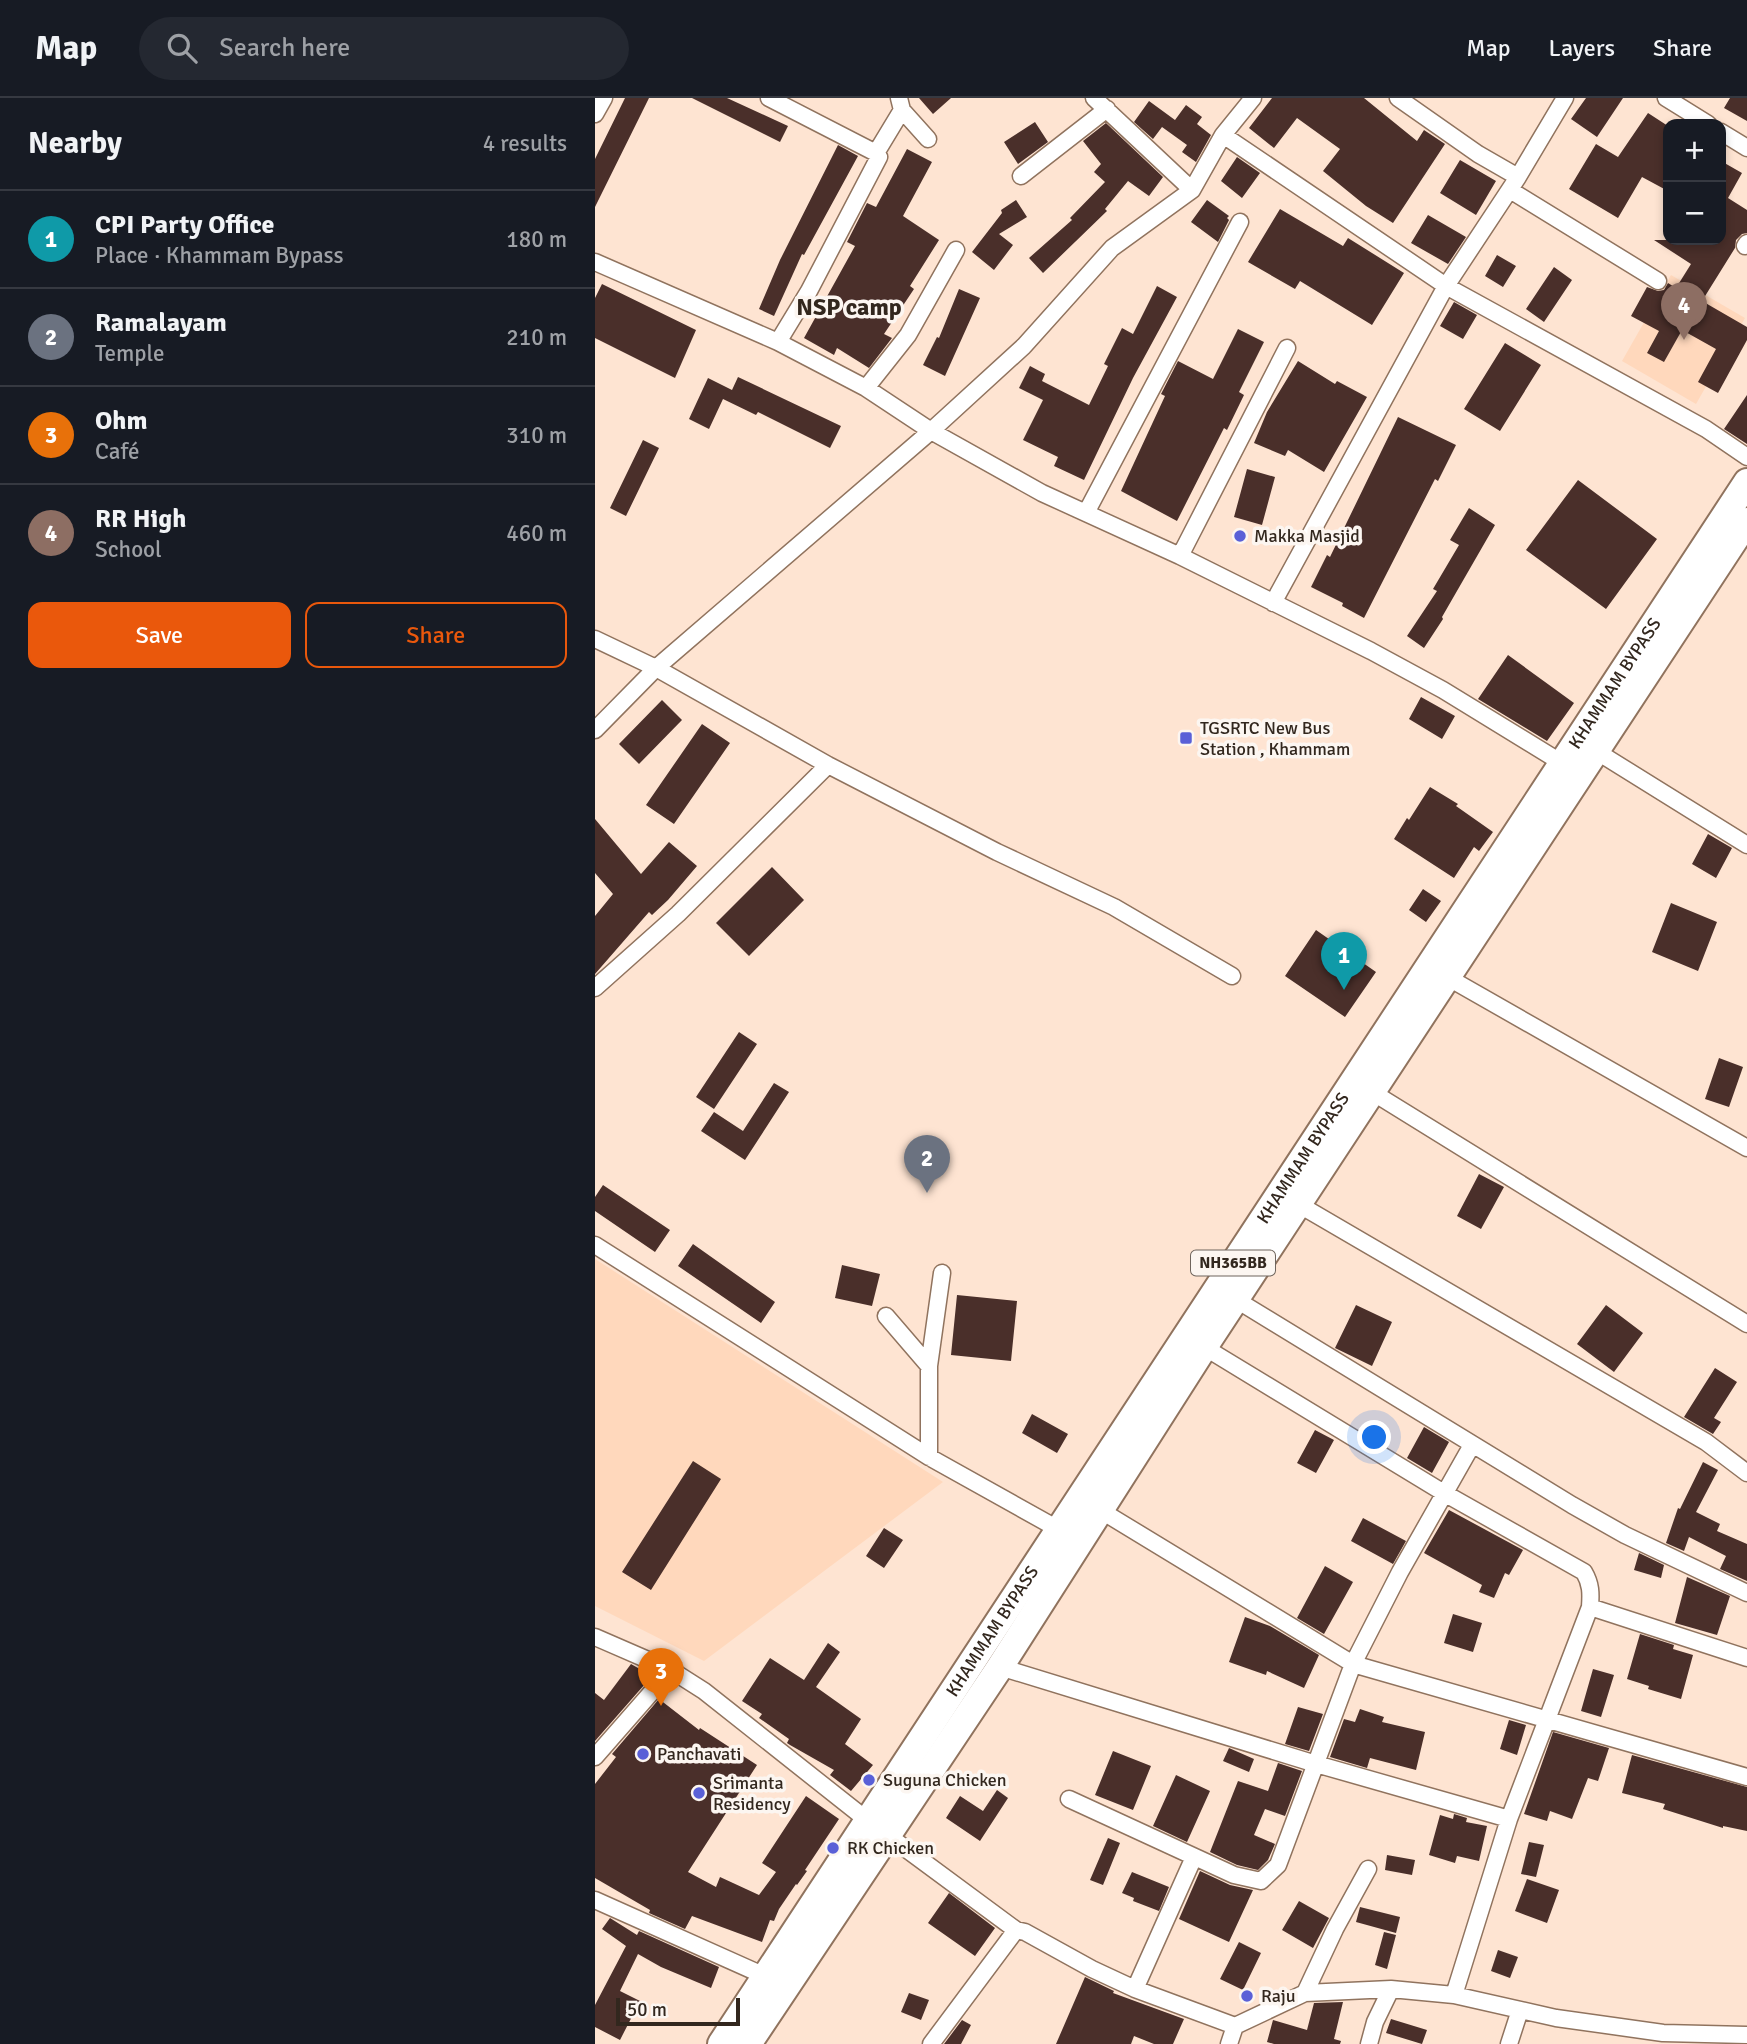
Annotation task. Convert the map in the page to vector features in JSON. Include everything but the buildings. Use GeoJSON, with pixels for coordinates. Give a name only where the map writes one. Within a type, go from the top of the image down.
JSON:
{"type":"FeatureCollection","features":[{"type":"Feature","properties":{"kind":"highway","name":"KHAMMAM BYPASS"},"geometry":{"type":"LineString","coordinates":[[721,2044],[765,1976],[1000,1667],[1297,1204],[1370,1081],[1447,977],[1580,762],[1747,482]]}},
{"type":"Feature","properties":{"kind":"highway","name":"KHAMMAM BYPASS"},"geometry":{"type":"LineString","coordinates":[[748,2044],[1058,1529],[1370,1081],[1580,762],[1747,521]]}},
{"type":"Feature","properties":{"kind":"street"},"geometry":{"type":"LineString","coordinates":[[595,114],[604,98]]}},
{"type":"Feature","properties":{"kind":"street"},"geometry":{"type":"LineString","coordinates":[[769,98],[876,153],[879,157],[809,291],[778,342]]}},
{"type":"Feature","properties":{"kind":"street"},"geometry":{"type":"LineString","coordinates":[[1094,98],[1192,190]]}},
{"type":"Feature","properties":{"kind":"street"},"geometry":{"type":"LineString","coordinates":[[595,730],[656,668],[931,431],[1024,346],[1112,248],[1192,190],[1223,135],[1253,98]]}},
{"type":"Feature","properties":{"kind":"street"},"geometry":{"type":"LineString","coordinates":[[1398,98],[1478,154],[1514,183],[1658,281]]}},
{"type":"Feature","properties":{"kind":"street"},"geometry":{"type":"LineString","coordinates":[[1273,603],[1446,286],[1514,183],[1565,98]]}},
{"type":"Feature","properties":{"kind":"street"},"geometry":{"type":"LineString","coordinates":[[1666,98],[1700,119]]}},
{"type":"Feature","properties":{"kind":"street"},"geometry":{"type":"LineString","coordinates":[[876,153],[901,104],[928,139]]}},
{"type":"Feature","properties":{"kind":"street"},"geometry":{"type":"LineString","coordinates":[[1021,176],[1107,110]]}},
{"type":"Feature","properties":{"kind":"street"},"geometry":{"type":"LineString","coordinates":[[1223,135],[1446,286],[1706,429],[1747,457]]}},
{"type":"Feature","properties":{"kind":"street"},"geometry":{"type":"LineString","coordinates":[[1726,135],[1747,148]]}},
{"type":"Feature","properties":{"kind":"street"},"geometry":{"type":"LineString","coordinates":[[1086,513],[1240,222]]}},
{"type":"Feature","properties":{"kind":"street"},"geometry":{"type":"LineString","coordinates":[[866,388],[908,335],[956,250]]}},
{"type":"Feature","properties":{"kind":"street"},"geometry":{"type":"LineString","coordinates":[[595,262],[778,342],[866,388],[931,431],[1042,493],[1180,556],[1747,845]]}},
{"type":"Feature","properties":{"kind":"street"},"geometry":{"type":"LineString","coordinates":[[1180,556],[1287,348]]}},
{"type":"Feature","properties":{"kind":"street"},"geometry":{"type":"LineString","coordinates":[[595,639],[656,668],[828,765],[997,852],[1114,907],[1232,976]]}},
{"type":"Feature","properties":{"kind":"street"},"geometry":{"type":"LineString","coordinates":[[595,988],[678,914],[828,765]]}},
{"type":"Feature","properties":{"kind":"street"},"geometry":{"type":"LineString","coordinates":[[1447,977],[1747,1148]]}},
{"type":"Feature","properties":{"kind":"street"},"geometry":{"type":"LineString","coordinates":[[1370,1081],[1747,1324]]}},
{"type":"Feature","properties":{"kind":"street"},"geometry":{"type":"LineString","coordinates":[[1297,1204],[1706,1442],[1747,1473]]}},
{"type":"Feature","properties":{"kind":"street"},"geometry":{"type":"LineString","coordinates":[[595,1245],[929,1457],[1058,1529]]}},
{"type":"Feature","properties":{"kind":"street"},"geometry":{"type":"LineString","coordinates":[[929,1457],[929,1366],[942,1273]]}},
{"type":"Feature","properties":{"kind":"street"},"geometry":{"type":"LineString","coordinates":[[1235,1299],[1472,1445],[1625,1535],[1747,1593]]}},
{"type":"Feature","properties":{"kind":"street"},"geometry":{"type":"LineString","coordinates":[[886,1316],[929,1366]]}},
{"type":"Feature","properties":{"kind":"street"},"geometry":{"type":"LineString","coordinates":[[1204,1347],[1444,1493],[1584,1572],[1591,1590],[1590,1606],[1509,1819],[1454,1995]]}},
{"type":"Feature","properties":{"kind":"street"},"geometry":{"type":"LineString","coordinates":[[1069,1799],[1234,1875],[1261,1881],[1278,1865],[1353,1664],[1472,1445]]}},
{"type":"Feature","properties":{"kind":"street"},"geometry":{"type":"LineString","coordinates":[[1100,1510],[1353,1664],[1747,1777]]}},
{"type":"Feature","properties":{"kind":"street"},"geometry":{"type":"LineString","coordinates":[[1590,1606],[1747,1658]]}},
{"type":"Feature","properties":{"kind":"street"},"geometry":{"type":"LineString","coordinates":[[595,1637],[671,1670],[704,1691],[772,1748],[1016,1930],[1025,1932],[1091,1969],[1135,1989],[1235,2026],[1305,1993],[1391,1989],[1454,1995],[1556,2018],[1663,2033],[1747,2035]]}},
{"type":"Feature","properties":{"kind":"street"},"geometry":{"type":"LineString","coordinates":[[1000,1667],[1316,1764],[1509,1819]]}},
{"type":"Feature","properties":{"kind":"street"},"geometry":{"type":"LineString","coordinates":[[595,1757],[671,1670]]}},
{"type":"Feature","properties":{"kind":"street"},"geometry":{"type":"LineString","coordinates":[[1135,1989],[1194,1857]]}},
{"type":"Feature","properties":{"kind":"street"},"geometry":{"type":"LineString","coordinates":[[1305,1993],[1335,1929],[1368,1869]]}},
{"type":"Feature","properties":{"kind":"street"},"geometry":{"type":"LineString","coordinates":[[595,1900],[765,1976]]}},
{"type":"Feature","properties":{"kind":"street"},"geometry":{"type":"LineString","coordinates":[[931,2044],[1016,1930]]}},
{"type":"Feature","properties":{"kind":"street"},"geometry":{"type":"LineString","coordinates":[[1369,2044],[1375,2022],[1391,1989]]}},
{"type":"Feature","properties":{"kind":"street"},"geometry":{"type":"LineString","coordinates":[[1509,2044],[1520,2010]]}},
{"type":"Feature","properties":{"kind":"street"},"geometry":{"type":"LineString","coordinates":[[1229,2044],[1235,2026]]}},
{"type":"Feature","properties":{"kind":"shaded area"},"geometry":{"type":"Polygon","coordinates":[[[1671,275],[1745,318],[1696,404],[1622,361],[1671,275]]]}},
{"type":"Feature","properties":{"kind":"shaded area"},"geometry":{"type":"Polygon","coordinates":[[[595,1259],[943,1482],[704,1661],[595,1606],[595,1259]]]}},
{"type":"Feature","properties":{"kind":"place","name":"RR High"},"geometry":{"type":"Point","coordinates":[1684,340]}},
{"type":"Feature","properties":{"kind":"place","name":"Makka Masjid"},"geometry":{"type":"Point","coordinates":[1240,536]}},
{"type":"Feature","properties":{"kind":"place","name":"TGSRTC New Bus Station , Khammam"},"geometry":{"type":"Point","coordinates":[1186,738]}},
{"type":"Feature","properties":{"kind":"place","name":"CPI Party Office"},"geometry":{"type":"Point","coordinates":[1344,990]}},
{"type":"Feature","properties":{"kind":"place","name":"Ramalayam"},"geometry":{"type":"Point","coordinates":[927,1193]}},
{"type":"Feature","properties":{"kind":"place","name":"Ohm"},"geometry":{"type":"Point","coordinates":[661,1706]}},
{"type":"Feature","properties":{"kind":"place","name":"Panchavati"},"geometry":{"type":"Point","coordinates":[643,1754]}},
{"type":"Feature","properties":{"kind":"place","name":"Suguna Chicken"},"geometry":{"type":"Point","coordinates":[869,1780]}},
{"type":"Feature","properties":{"kind":"place","name":"Srimanta Residency"},"geometry":{"type":"Point","coordinates":[699,1793]}},
{"type":"Feature","properties":{"kind":"place","name":"RK Chicken"},"geometry":{"type":"Point","coordinates":[833,1848]}},
{"type":"Feature","properties":{"kind":"place","name":"Raju"},"geometry":{"type":"Point","coordinates":[1247,1996]}},
{"type":"Feature","properties":{"kind":"district","name":"NSP camp"},"geometry":{"type":"Point","coordinates":[849,307]}}]}
